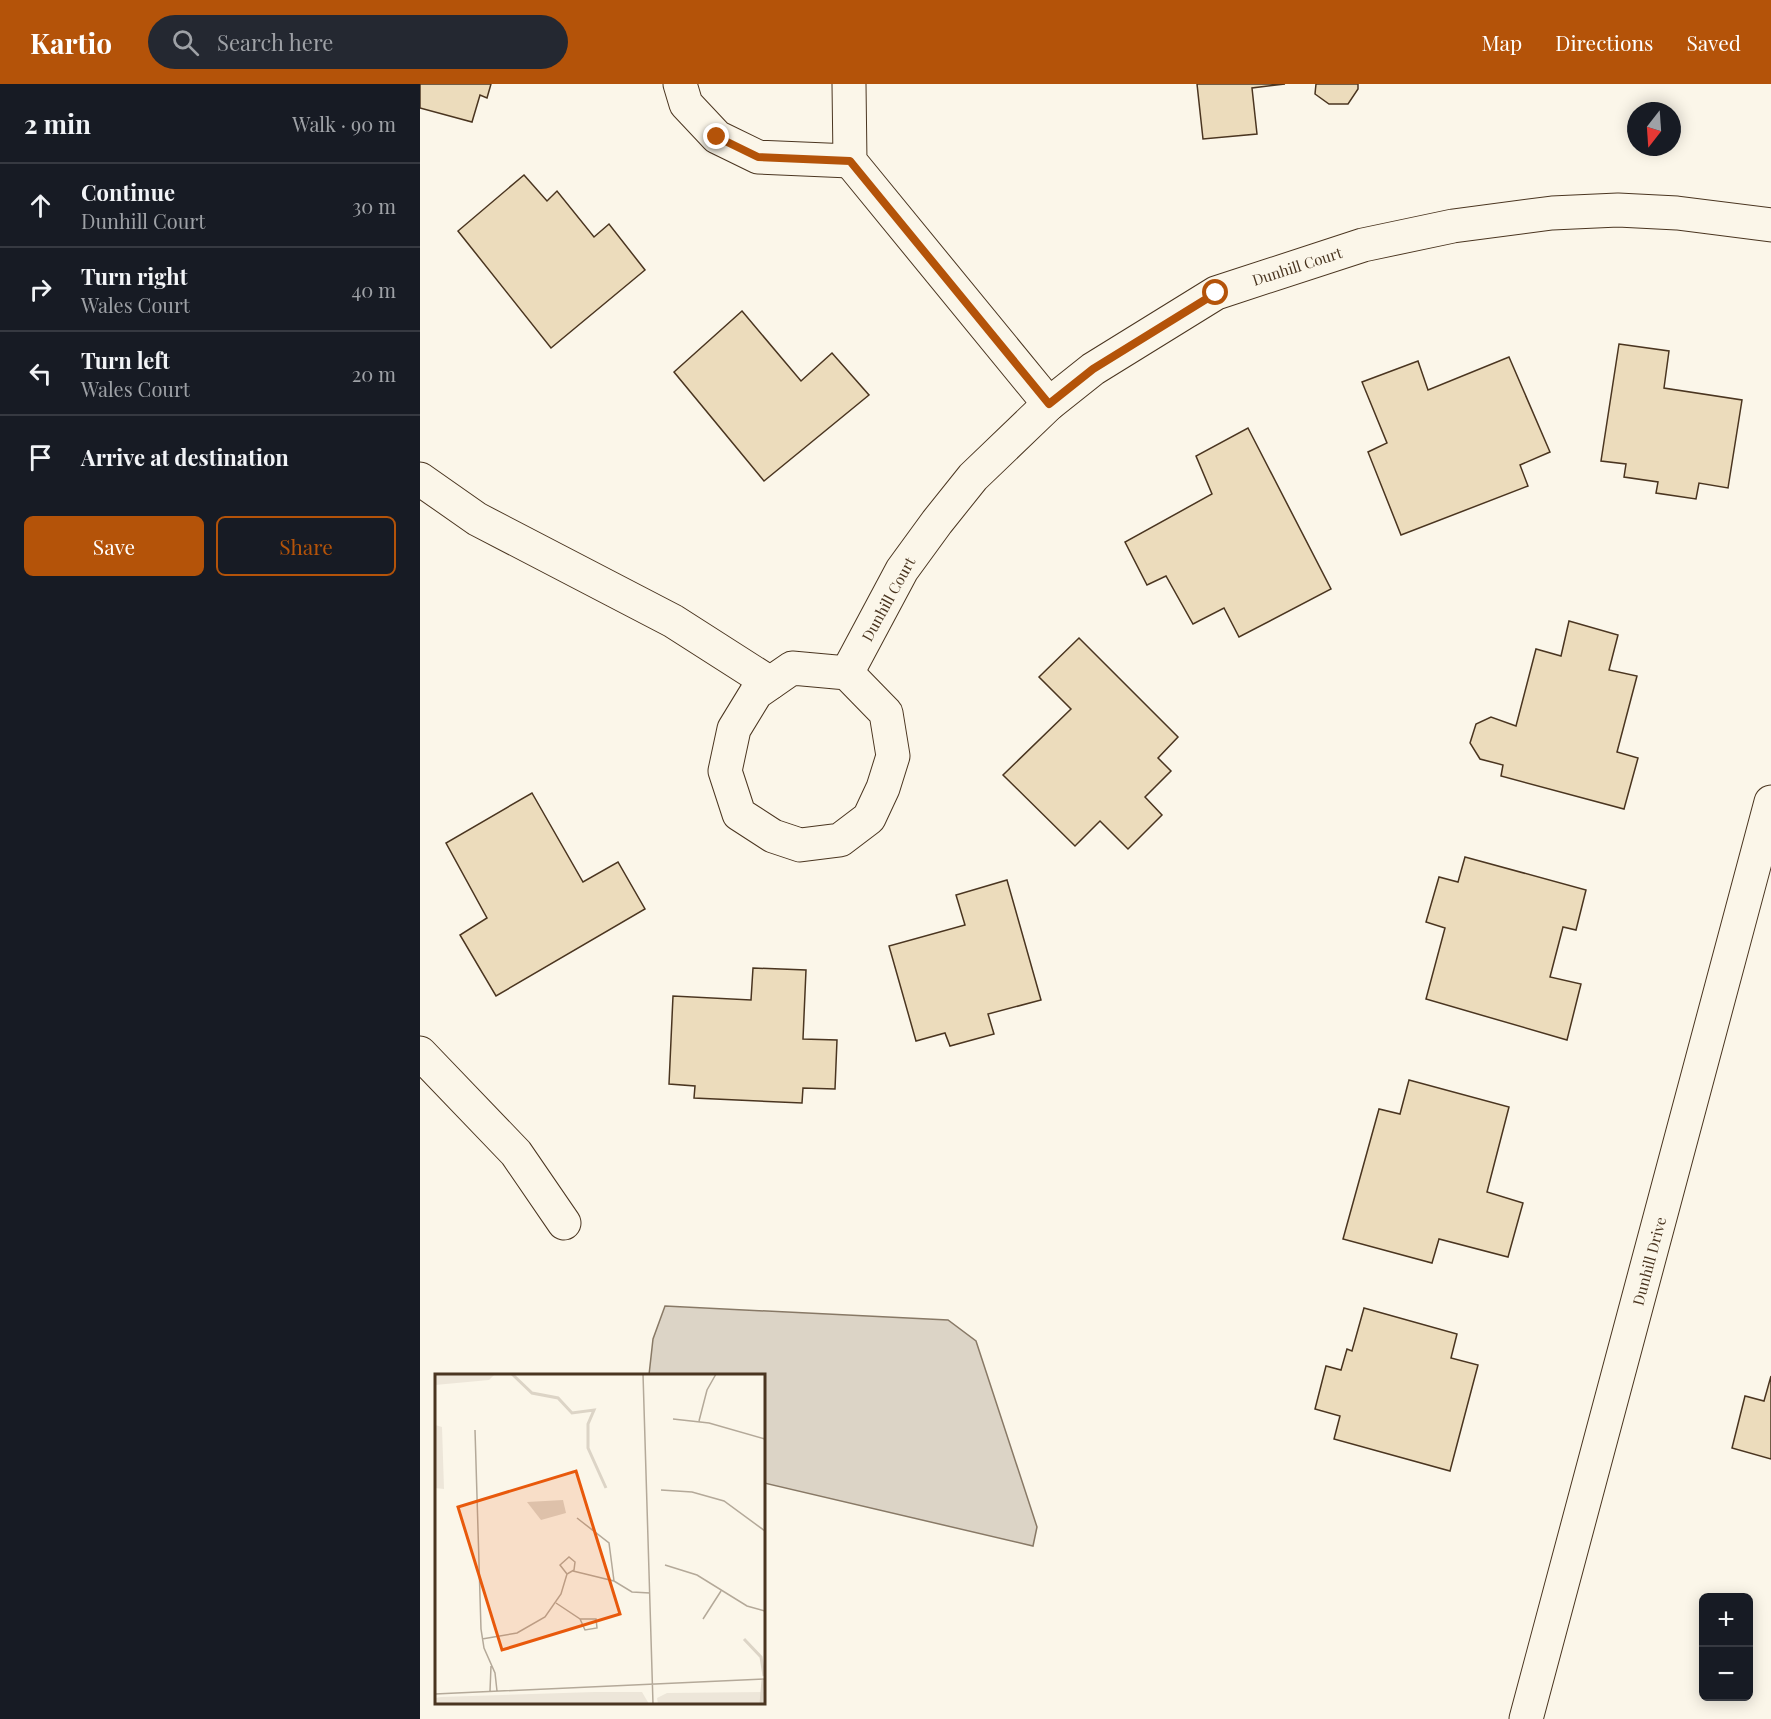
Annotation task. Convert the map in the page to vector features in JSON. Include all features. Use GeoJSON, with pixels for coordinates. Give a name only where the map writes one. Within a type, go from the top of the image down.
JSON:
{"type":"FeatureCollection","features":[{"type":"Feature","properties":{"kind":"street"},"geometry":{"type":"LineString","coordinates":[[680,84],[686,104],[717,137],[758,157],[850,161]]}},
{"type":"Feature","properties":{"kind":"street"},"geometry":{"type":"LineString","coordinates":[[849,84],[850,161],[1049,404]]}},
{"type":"Feature","properties":{"kind":"street","name":"Dunhill Court"},"geometry":{"type":"LineString","coordinates":[[847,673],[902,570],[973,477],[1049,404],[1093,369],[1216,293],[1363,245],[1453,226],[1574,212],[1618,210],[1677,213],[1771,225]]}},
{"type":"Feature","properties":{"kind":"street"},"geometry":{"type":"LineString","coordinates":[[420,479],[477,519],[673,621],[770,683]]}},
{"type":"Feature","properties":{"kind":"street"},"geometry":{"type":"LineString","coordinates":[[792,668],[847,673],[886,713],[893,756],[883,788],[869,818],[840,840],[800,844],[773,836],[739,814],[725,771],[734,729],[756,693],[792,668]]}},
{"type":"Feature","properties":{"kind":"street","name":"Dunhill Drive"},"geometry":{"type":"LineString","coordinates":[[1526,1719],[1771,802]]}},
{"type":"Feature","properties":{"kind":"street"},"geometry":{"type":"LineString","coordinates":[[420,1053],[516,1153],[564,1223]]}},
{"type":"Feature","properties":{"kind":"shaded area"},"geometry":{"type":"Polygon","coordinates":[[[665,1306],[948,1320],[976,1341],[1037,1527],[1033,1546],[765,1483],[765,1374],[649,1374],[653,1339],[665,1306]]]}},
{"type":"Feature","properties":{"kind":"building"},"geometry":{"type":"Polygon","coordinates":[[[420,84],[491,84],[487,98],[480,95],[472,122],[420,108],[420,84]]]}},
{"type":"Feature","properties":{"kind":"building"},"geometry":{"type":"Polygon","coordinates":[[[1197,84],[1285,84],[1252,88],[1257,134],[1203,139],[1197,84]]]}},
{"type":"Feature","properties":{"kind":"building"},"geometry":{"type":"Polygon","coordinates":[[[1316,84],[1358,84],[1358,89],[1348,104],[1329,104],[1315,94],[1316,84]]]}},
{"type":"Feature","properties":{"kind":"building"},"geometry":{"type":"Polygon","coordinates":[[[524,175],[547,201],[557,191],[594,237],[609,224],[645,270],[551,348],[458,231],[524,175]]]}},
{"type":"Feature","properties":{"kind":"building"},"geometry":{"type":"Polygon","coordinates":[[[742,311],[801,381],[832,353],[869,395],[764,481],[674,372],[742,311]]]}},
{"type":"Feature","properties":{"kind":"building"},"geometry":{"type":"Polygon","coordinates":[[[1619,344],[1669,351],[1664,388],[1742,400],[1728,488],[1699,483],[1696,499],[1656,493],[1658,482],[1624,477],[1626,464],[1601,461],[1619,344]]]}},
{"type":"Feature","properties":{"kind":"building"},"geometry":{"type":"Polygon","coordinates":[[[1509,357],[1550,452],[1520,465],[1528,486],[1401,535],[1368,452],[1387,443],[1362,382],[1418,361],[1428,390],[1509,357]]]}},
{"type":"Feature","properties":{"kind":"building"},"geometry":{"type":"Polygon","coordinates":[[[1248,428],[1331,589],[1239,637],[1224,608],[1193,624],[1166,576],[1147,585],[1125,542],[1212,494],[1196,456],[1248,428]]]}},
{"type":"Feature","properties":{"kind":"building"},"geometry":{"type":"Polygon","coordinates":[[[1569,621],[1618,635],[1609,670],[1637,676],[1617,752],[1638,758],[1624,809],[1501,776],[1503,765],[1480,759],[1470,743],[1476,724],[1491,717],[1516,726],[1536,649],[1561,656],[1569,621]]]}},
{"type":"Feature","properties":{"kind":"building"},"geometry":{"type":"Polygon","coordinates":[[[1079,638],[1178,737],[1158,758],[1171,771],[1145,797],[1162,815],[1128,849],[1100,821],[1075,846],[1003,775],[1071,709],[1039,677],[1079,638]]]}},
{"type":"Feature","properties":{"kind":"building"},"geometry":{"type":"Polygon","coordinates":[[[532,793],[583,882],[618,862],[645,909],[496,996],[460,935],[487,918],[446,843],[532,793]]]}},
{"type":"Feature","properties":{"kind":"building"},"geometry":{"type":"Polygon","coordinates":[[[1465,857],[1586,890],[1576,930],[1563,927],[1550,977],[1581,984],[1567,1040],[1426,999],[1445,928],[1426,922],[1439,877],[1458,882],[1465,857]]]}},
{"type":"Feature","properties":{"kind":"building"},"geometry":{"type":"Polygon","coordinates":[[[1007,880],[1041,1000],[988,1014],[994,1034],[950,1046],[945,1033],[916,1041],[889,946],[965,925],[956,895],[1007,880]]]}},
{"type":"Feature","properties":{"kind":"building"},"geometry":{"type":"Polygon","coordinates":[[[753,968],[806,970],[803,1039],[837,1040],[835,1089],[803,1088],[802,1103],[694,1098],[695,1086],[669,1084],[673,996],[751,1000],[753,968]]]}},
{"type":"Feature","properties":{"kind":"building"},"geometry":{"type":"Polygon","coordinates":[[[1409,1080],[1509,1107],[1487,1192],[1523,1203],[1508,1257],[1439,1239],[1432,1263],[1343,1239],[1379,1109],[1400,1114],[1409,1080]]]}},
{"type":"Feature","properties":{"kind":"building"},"geometry":{"type":"Polygon","coordinates":[[[1364,1308],[1457,1334],[1451,1358],[1478,1365],[1450,1471],[1334,1439],[1340,1416],[1315,1409],[1326,1366],[1341,1370],[1347,1349],[1352,1351],[1364,1308]]]}},
{"type":"Feature","properties":{"kind":"building"},"geometry":{"type":"Polygon","coordinates":[[[1771,1376],[1771,1459],[1732,1448],[1745,1396],[1764,1401],[1771,1376]]]}},
{"type":"Feature","properties":{"kind":"route"},"geometry":{"type":"LineString","coordinates":[[717,137],[758,157],[850,161],[1049,404],[1093,369],[1216,293]]}}]}
